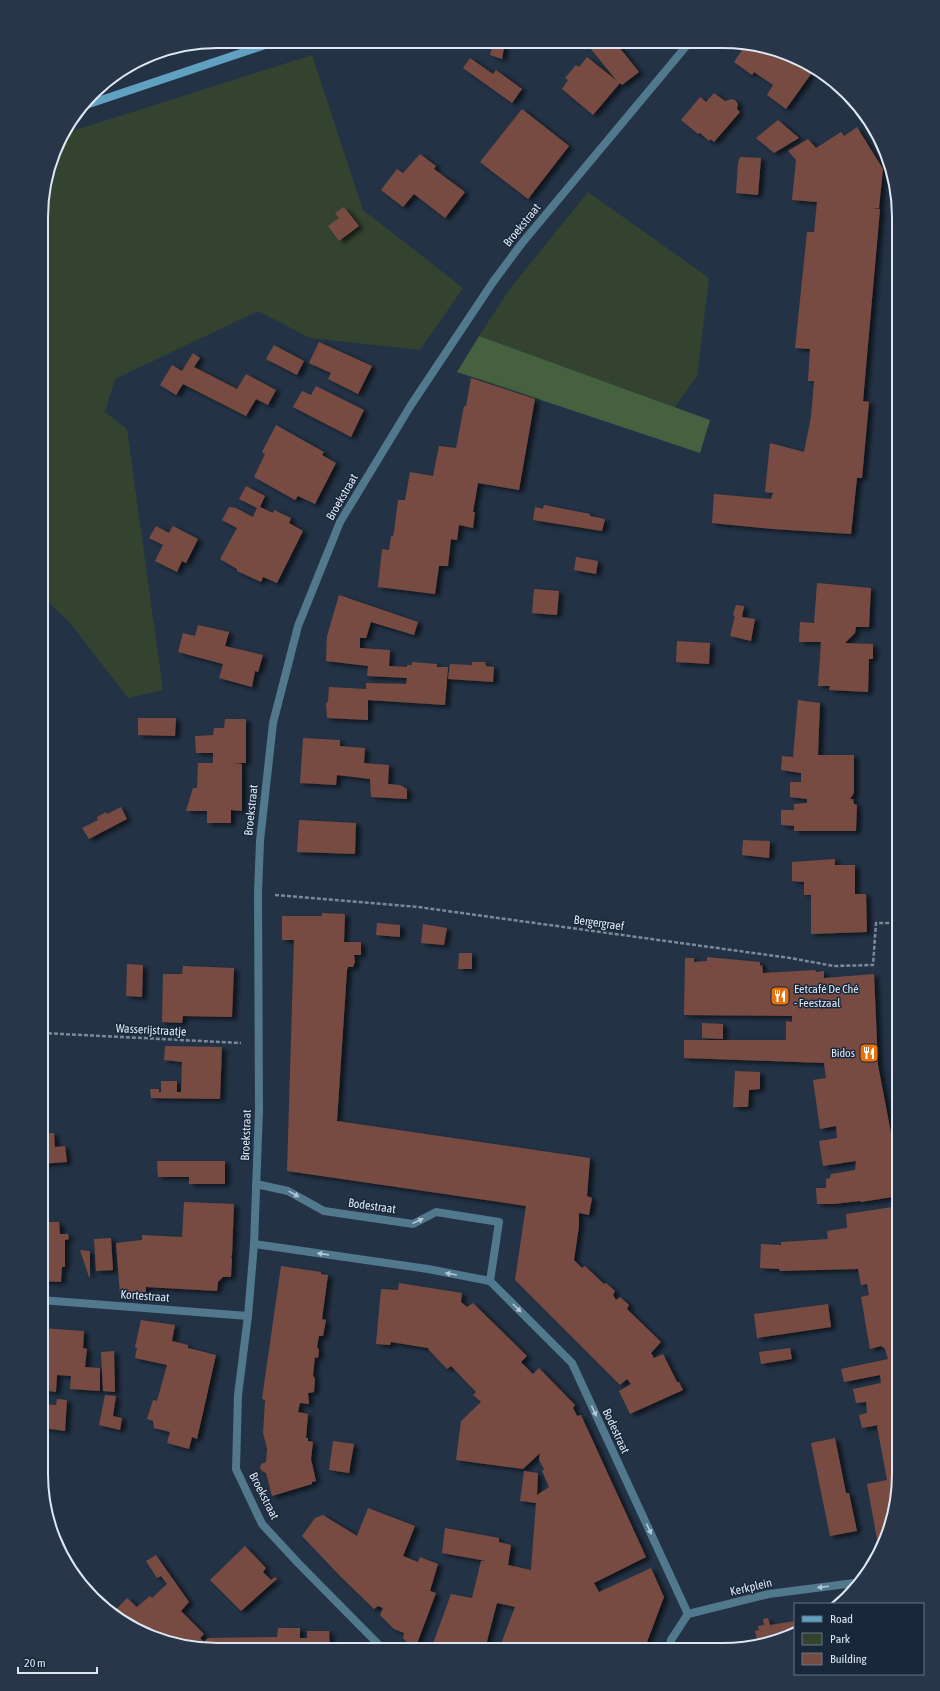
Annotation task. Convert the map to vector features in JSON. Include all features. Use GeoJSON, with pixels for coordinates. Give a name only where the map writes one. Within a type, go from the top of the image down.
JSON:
{"type":"FeatureCollection","features":[{"type":"Feature","properties":{"kind":"main road"},"geometry":{"type":"LineString","coordinates":[[92,103],[256,48]]}},
{"type":"Feature","properties":{"kind":"street","name":"Broekstraat"},"geometry":{"type":"LineString","coordinates":[[377,1643],[299,1564],[262,1524],[236,1469],[238,1395],[248,1316],[254,1244],[259,1110],[258,893],[260,842],[273,723],[298,626],[340,522],[411,405],[522,243],[685,48]]}},
{"type":"Feature","properties":{"kind":"street","name":"Bodestraat"},"geometry":{"type":"LineString","coordinates":[[256,1184],[288,1191],[324,1211],[413,1224],[436,1212],[499,1222],[490,1281],[572,1363],[688,1614]]}},
{"type":"Feature","properties":{"kind":"street"},"geometry":{"type":"LineString","coordinates":[[254,1244],[428,1269],[490,1281]]}},
{"type":"Feature","properties":{"kind":"street","name":"Kortestraat"},"geometry":{"type":"LineString","coordinates":[[48,1301],[248,1316]]}},
{"type":"Feature","properties":{"kind":"street","name":"Kerkplein"},"geometry":{"type":"LineString","coordinates":[[688,1614],[769,1594],[851,1583]]}},
{"type":"Feature","properties":{"kind":"street"},"geometry":{"type":"LineString","coordinates":[[670,1643],[688,1614]]}},
{"type":"Feature","properties":{"kind":"path","name":"Bergergraef"},"geometry":{"type":"LineString","coordinates":[[258,893],[418,907],[790,958],[834,966],[873,965],[876,923],[892,924]]}},
{"type":"Feature","properties":{"kind":"path","name":"Wasserijstraatje"},"geometry":{"type":"LineString","coordinates":[[48,1033],[259,1044]]}},
{"type":"Feature","properties":{"kind":"green space"},"geometry":{"type":"Polygon","coordinates":[[[312,55],[363,210],[463,288],[420,350],[310,338],[258,311],[115,379],[105,412],[127,429],[163,690],[128,698],[70,623],[48,602],[48,206],[51,184],[57,163],[65,142],[71,131],[312,55]]]}},
{"type":"Feature","properties":{"kind":"green space"},"geometry":{"type":"Polygon","coordinates":[[[588,192],[709,278],[697,376],[675,407],[479,336],[509,290],[588,192]]]}},
{"type":"Feature","properties":{"kind":"green space"},"geometry":{"type":"Polygon","coordinates":[[[479,336],[710,420],[700,453],[457,372],[479,336]]]}},
{"type":"Feature","properties":{"kind":"building"},"geometry":{"type":"Polygon","coordinates":[[[492,48],[504,48],[502,59],[490,55],[492,48]]]}},
{"type":"Feature","properties":{"kind":"building"},"geometry":{"type":"Polygon","coordinates":[[[590,48],[620,48],[639,72],[622,85],[620,83],[593,115],[562,89],[568,80],[565,78],[576,65],[579,67],[587,57],[617,81],[590,48]]]}},
{"type":"Feature","properties":{"kind":"building"},"geometry":{"type":"Polygon","coordinates":[[[743,49],[745,49],[788,61],[798,65],[811,74],[786,109],[767,95],[773,85],[754,72],[752,75],[734,62],[743,49]]]}},
{"type":"Feature","properties":{"kind":"building"},"geometry":{"type":"Polygon","coordinates":[[[470,58],[493,74],[496,70],[522,89],[512,103],[463,68],[470,58]]]}},
{"type":"Feature","properties":{"kind":"building"},"geometry":{"type":"Polygon","coordinates":[[[714,93],[725,101],[732,99],[735,100],[738,104],[737,109],[740,112],[714,142],[710,139],[709,141],[700,133],[698,134],[681,120],[700,97],[706,102],[714,93]]]}},
{"type":"Feature","properties":{"kind":"building"},"geometry":{"type":"Polygon","coordinates":[[[522,109],[569,146],[528,199],[480,162],[522,109]]]}},
{"type":"Feature","properties":{"kind":"building"},"geometry":{"type":"Polygon","coordinates":[[[778,120],[799,138],[774,153],[756,138],[778,120]]]}},
{"type":"Feature","properties":{"kind":"building"},"geometry":{"type":"Polygon","coordinates":[[[857,127],[883,169],[879,208],[873,208],[880,209],[863,401],[869,402],[862,478],[857,478],[851,534],[712,523],[714,494],[771,499],[773,493],[765,492],[770,443],[804,452],[811,417],[814,381],[808,381],[810,349],[795,348],[807,232],[814,232],[817,202],[792,200],[796,160],[788,151],[808,139],[816,148],[841,132],[844,136],[857,127]]]}},
{"type":"Feature","properties":{"kind":"building"},"geometry":{"type":"Polygon","coordinates":[[[420,154],[436,166],[434,169],[465,192],[445,218],[414,194],[403,207],[381,190],[397,169],[403,173],[420,154]]]}},
{"type":"Feature","properties":{"kind":"building"},"geometry":{"type":"Polygon","coordinates":[[[740,157],[761,158],[758,195],[736,193],[738,163],[740,157]]]}},
{"type":"Feature","properties":{"kind":"building"},"geometry":{"type":"Polygon","coordinates":[[[344,207],[359,226],[339,241],[328,226],[339,218],[335,213],[344,207]]]}},
{"type":"Feature","properties":{"kind":"building"},"geometry":{"type":"Polygon","coordinates":[[[319,342],[372,366],[358,394],[328,379],[331,373],[309,363],[319,342]]]}},
{"type":"Feature","properties":{"kind":"building"},"geometry":{"type":"Polygon","coordinates":[[[274,345],[304,361],[297,375],[266,359],[274,345]]]}},
{"type":"Feature","properties":{"kind":"building"},"geometry":{"type":"Polygon","coordinates":[[[193,353],[200,358],[194,367],[237,389],[246,374],[276,390],[268,405],[256,399],[246,416],[183,384],[176,395],[160,385],[172,365],[182,371],[193,353]]]}},
{"type":"Feature","properties":{"kind":"building"},"geometry":{"type":"Polygon","coordinates":[[[471,378],[535,399],[519,490],[478,483],[473,512],[475,512],[473,528],[459,525],[457,540],[451,539],[448,566],[439,566],[435,594],[378,587],[382,549],[389,550],[391,536],[393,536],[394,531],[398,500],[405,500],[410,472],[433,476],[439,446],[456,448],[471,378]]]}},
{"type":"Feature","properties":{"kind":"building"},"geometry":{"type":"Polygon","coordinates":[[[316,386],[364,410],[351,437],[293,407],[302,391],[311,395],[316,386]]]}},
{"type":"Feature","properties":{"kind":"building"},"geometry":{"type":"Polygon","coordinates":[[[276,425],[324,452],[322,455],[336,463],[315,504],[298,496],[295,500],[254,477],[265,454],[262,452],[276,425]]]}},
{"type":"Feature","properties":{"kind":"building"},"geometry":{"type":"Polygon","coordinates":[[[246,486],[265,496],[260,507],[273,513],[274,510],[291,518],[289,523],[303,531],[277,583],[263,577],[261,582],[237,571],[237,569],[220,559],[237,528],[222,520],[229,507],[236,508],[253,517],[257,508],[239,499],[246,486]]]}},
{"type":"Feature","properties":{"kind":"building"},"geometry":{"type":"Polygon","coordinates":[[[544,505],[590,514],[590,516],[605,519],[602,531],[533,520],[535,507],[543,509],[544,505]]]}},
{"type":"Feature","properties":{"kind":"building"},"geometry":{"type":"Polygon","coordinates":[[[156,526],[169,533],[173,526],[198,539],[186,563],[182,561],[177,572],[155,561],[163,545],[149,538],[156,526]]]}},
{"type":"Feature","properties":{"kind":"building"},"geometry":{"type":"Polygon","coordinates":[[[576,557],[598,561],[596,574],[574,570],[576,557]]]}},
{"type":"Feature","properties":{"kind":"building"},"geometry":{"type":"Polygon","coordinates":[[[817,583],[871,588],[869,627],[856,627],[855,633],[845,643],[873,644],[873,659],[869,659],[868,692],[829,690],[830,686],[818,686],[821,642],[799,642],[800,622],[814,623],[817,583]]]}},
{"type":"Feature","properties":{"kind":"building"},"geometry":{"type":"Polygon","coordinates":[[[534,589],[559,591],[557,615],[532,613],[534,589]]]}},
{"type":"Feature","properties":{"kind":"building"},"geometry":{"type":"Polygon","coordinates":[[[339,595],[418,622],[414,635],[371,622],[366,638],[360,638],[360,648],[390,650],[389,666],[407,667],[407,665],[412,665],[412,662],[437,664],[437,667],[448,667],[445,705],[368,700],[368,720],[327,718],[326,704],[328,701],[329,687],[366,689],[366,683],[406,684],[407,678],[367,676],[368,666],[326,661],[327,636],[339,595]]]}},
{"type":"Feature","properties":{"kind":"building"},"geometry":{"type":"Polygon","coordinates":[[[736,605],[744,606],[742,617],[755,619],[751,641],[730,636],[736,605]]]}},
{"type":"Feature","properties":{"kind":"building"},"geometry":{"type":"Polygon","coordinates":[[[198,625],[229,632],[225,646],[263,655],[258,672],[255,671],[252,687],[219,678],[223,664],[178,652],[183,633],[195,636],[198,625]]]}},
{"type":"Feature","properties":{"kind":"building"},"geometry":{"type":"Polygon","coordinates":[[[677,641],[710,643],[709,664],[676,662],[677,641]]]}},
{"type":"Feature","properties":{"kind":"building"},"geometry":{"type":"Polygon","coordinates":[[[472,662],[485,662],[486,666],[494,667],[493,682],[448,679],[450,664],[472,665],[472,662]]]}},
{"type":"Feature","properties":{"kind":"building"},"geometry":{"type":"Polygon","coordinates":[[[798,700],[820,703],[818,755],[854,755],[854,793],[850,799],[853,799],[854,804],[857,805],[856,831],[794,831],[794,826],[781,825],[781,810],[794,810],[794,804],[807,803],[807,799],[790,797],[790,782],[801,782],[801,773],[781,770],[782,756],[793,757],[798,700]]]}},
{"type":"Feature","properties":{"kind":"building"},"geometry":{"type":"Polygon","coordinates":[[[138,718],[176,718],[175,736],[138,735],[138,718]]]}},
{"type":"Feature","properties":{"kind":"building"},"geometry":{"type":"Polygon","coordinates":[[[225,719],[246,719],[246,763],[232,763],[242,764],[242,811],[231,810],[231,823],[207,823],[207,811],[186,811],[193,788],[197,788],[198,763],[213,763],[213,753],[196,753],[195,736],[213,735],[214,728],[224,728],[225,719]]]}},
{"type":"Feature","properties":{"kind":"building"},"geometry":{"type":"Polygon","coordinates":[[[303,738],[340,740],[340,746],[365,748],[364,763],[389,765],[388,784],[400,785],[407,789],[407,799],[371,797],[370,779],[337,775],[336,785],[300,783],[303,738]]]}},
{"type":"Feature","properties":{"kind":"building"},"geometry":{"type":"Polygon","coordinates":[[[121,807],[127,819],[89,839],[82,828],[98,820],[97,817],[106,812],[107,814],[121,807]]]}},
{"type":"Feature","properties":{"kind":"building"},"geometry":{"type":"Polygon","coordinates":[[[299,820],[356,823],[355,854],[297,852],[299,820]]]}},
{"type":"Feature","properties":{"kind":"building"},"geometry":{"type":"Polygon","coordinates":[[[743,840],[770,841],[769,858],[742,855],[743,840]]]}},
{"type":"Feature","properties":{"kind":"building"},"geometry":{"type":"Polygon","coordinates":[[[835,859],[835,865],[855,865],[855,894],[866,894],[867,932],[811,934],[811,895],[804,895],[804,882],[792,881],[792,862],[835,859]]]}},
{"type":"Feature","properties":{"kind":"building"},"geometry":{"type":"Polygon","coordinates":[[[322,913],[345,914],[344,942],[361,942],[361,955],[354,955],[355,962],[353,967],[348,967],[347,970],[337,1121],[590,1158],[587,1196],[592,1198],[589,1215],[579,1213],[579,1226],[574,1260],[582,1268],[585,1266],[604,1284],[606,1283],[615,1291],[613,1295],[616,1300],[620,1297],[629,1305],[627,1309],[661,1342],[651,1353],[654,1358],[663,1354],[677,1382],[679,1382],[683,1390],[630,1414],[619,1391],[631,1384],[627,1379],[620,1385],[515,1280],[526,1206],[287,1171],[294,940],[282,940],[282,916],[322,916],[322,913]]]}},
{"type":"Feature","properties":{"kind":"building"},"geometry":{"type":"Polygon","coordinates":[[[377,923],[400,925],[400,937],[376,935],[377,923]]]}},
{"type":"Feature","properties":{"kind":"building"},"geometry":{"type":"Polygon","coordinates":[[[423,924],[447,928],[444,945],[421,943],[423,924]]]}},
{"type":"Feature","properties":{"kind":"building"},"geometry":{"type":"Polygon","coordinates":[[[459,953],[472,953],[472,969],[458,969],[459,953]]]}},
{"type":"Feature","properties":{"kind":"building"},"geometry":{"type":"Polygon","coordinates":[[[707,957],[760,962],[763,973],[815,970],[816,972],[824,971],[824,978],[874,974],[878,1065],[892,1138],[892,1197],[861,1202],[817,1204],[816,1188],[826,1188],[826,1179],[830,1178],[831,1174],[855,1170],[856,1161],[823,1166],[819,1141],[837,1138],[836,1126],[820,1129],[813,1080],[826,1078],[824,1063],[684,1058],[684,1040],[786,1040],[786,1021],[792,1022],[792,1016],[684,1015],[685,958],[694,958],[694,962],[707,961],[707,957]]]}},
{"type":"Feature","properties":{"kind":"building"},"geometry":{"type":"Polygon","coordinates":[[[127,964],[143,965],[142,997],[126,996],[127,964]]]}},
{"type":"Feature","properties":{"kind":"building"},"geometry":{"type":"Polygon","coordinates":[[[183,966],[234,968],[232,1017],[183,1016],[182,1023],[162,1022],[163,974],[182,974],[183,966]]]}},
{"type":"Feature","properties":{"kind":"building"},"geometry":{"type":"Polygon","coordinates":[[[702,1023],[723,1024],[723,1039],[702,1038],[702,1023]]]}},
{"type":"Feature","properties":{"kind":"building"},"geometry":{"type":"Polygon","coordinates":[[[165,1046],[222,1047],[220,1099],[151,1098],[150,1089],[159,1089],[159,1092],[161,1092],[161,1081],[177,1081],[177,1092],[181,1092],[182,1062],[164,1060],[165,1046]]]}},
{"type":"Feature","properties":{"kind":"building"},"geometry":{"type":"Polygon","coordinates":[[[735,1071],[760,1072],[760,1089],[749,1090],[748,1107],[733,1107],[735,1071]]]}},
{"type":"Feature","properties":{"kind":"building"},"geometry":{"type":"Polygon","coordinates":[[[48,1133],[54,1133],[55,1147],[65,1146],[67,1162],[48,1163],[48,1133]]]}},
{"type":"Feature","properties":{"kind":"building"},"geometry":{"type":"Polygon","coordinates":[[[157,1161],[225,1161],[225,1184],[189,1184],[189,1177],[158,1177],[157,1161]]]}},
{"type":"Feature","properties":{"kind":"building"},"geometry":{"type":"Polygon","coordinates":[[[184,1202],[234,1204],[231,1277],[223,1277],[218,1282],[217,1291],[146,1287],[146,1292],[120,1294],[116,1243],[142,1240],[142,1235],[182,1237],[184,1202]]]}},
{"type":"Feature","properties":{"kind":"building"},"geometry":{"type":"Polygon","coordinates":[[[892,1207],[892,1485],[889,1507],[878,1542],[867,1484],[887,1480],[877,1426],[879,1425],[862,1428],[859,1415],[867,1413],[866,1402],[856,1403],[853,1389],[881,1383],[880,1375],[844,1382],[841,1369],[888,1359],[885,1349],[881,1346],[870,1349],[861,1297],[869,1295],[867,1284],[861,1285],[858,1269],[780,1271],[779,1269],[760,1268],[761,1244],[781,1245],[781,1242],[828,1239],[827,1231],[847,1228],[846,1214],[892,1207]]]}},
{"type":"Feature","properties":{"kind":"building"},"geometry":{"type":"Polygon","coordinates":[[[48,1222],[59,1222],[60,1234],[68,1234],[69,1239],[65,1240],[65,1267],[62,1267],[61,1282],[48,1281],[48,1222]]]}},
{"type":"Feature","properties":{"kind":"building"},"geometry":{"type":"Polygon","coordinates":[[[111,1238],[113,1270],[96,1271],[94,1239],[111,1238]]]}},
{"type":"Feature","properties":{"kind":"building"},"geometry":{"type":"Polygon","coordinates":[[[80,1250],[90,1251],[90,1277],[89,1277],[80,1250]]]}},
{"type":"Feature","properties":{"kind":"building"},"geometry":{"type":"Polygon","coordinates":[[[281,1266],[321,1272],[321,1274],[328,1275],[322,1319],[326,1320],[323,1336],[319,1336],[317,1347],[319,1350],[318,1358],[315,1357],[313,1375],[315,1379],[314,1392],[308,1393],[309,1404],[300,1403],[298,1412],[308,1414],[306,1438],[308,1438],[308,1441],[313,1442],[311,1459],[316,1481],[312,1482],[312,1484],[272,1496],[266,1473],[260,1468],[261,1464],[266,1462],[267,1449],[263,1433],[265,1400],[262,1399],[281,1266]]]}},
{"type":"Feature","properties":{"kind":"building"},"geometry":{"type":"Polygon","coordinates":[[[399,1283],[462,1293],[461,1302],[467,1307],[473,1303],[527,1356],[521,1362],[533,1374],[539,1368],[575,1405],[573,1408],[577,1416],[581,1415],[646,1557],[594,1583],[599,1592],[651,1568],[664,1597],[647,1643],[501,1643],[515,1607],[497,1603],[487,1643],[433,1643],[451,1594],[472,1598],[481,1561],[486,1561],[442,1553],[445,1528],[499,1538],[499,1542],[511,1545],[508,1565],[531,1570],[536,1503],[520,1501],[524,1471],[538,1473],[537,1495],[549,1487],[542,1471],[544,1469],[539,1460],[540,1453],[523,1469],[456,1460],[461,1421],[481,1402],[473,1395],[476,1392],[451,1366],[447,1369],[428,1348],[391,1342],[390,1345],[376,1344],[381,1289],[398,1290],[399,1283]]]}},
{"type":"Feature","properties":{"kind":"building"},"geometry":{"type":"Polygon","coordinates":[[[828,1304],[831,1327],[757,1338],[754,1314],[828,1304]]]}},
{"type":"Feature","properties":{"kind":"building"},"geometry":{"type":"Polygon","coordinates":[[[141,1320],[175,1325],[172,1341],[188,1345],[188,1348],[216,1355],[197,1439],[192,1437],[189,1449],[167,1443],[170,1432],[154,1428],[153,1421],[147,1419],[153,1400],[157,1401],[167,1365],[135,1358],[137,1348],[135,1347],[141,1320]]]}},
{"type":"Feature","properties":{"kind":"building"},"geometry":{"type":"Polygon","coordinates":[[[48,1328],[84,1331],[83,1348],[87,1349],[85,1367],[100,1368],[100,1391],[70,1389],[71,1376],[57,1375],[56,1392],[48,1391],[48,1328]]]}},
{"type":"Feature","properties":{"kind":"building"},"geometry":{"type":"Polygon","coordinates":[[[790,1348],[792,1359],[761,1364],[759,1352],[790,1348]]]}},
{"type":"Feature","properties":{"kind":"building"},"geometry":{"type":"Polygon","coordinates":[[[114,1351],[115,1392],[103,1391],[101,1352],[114,1351]]]}},
{"type":"Feature","properties":{"kind":"building"},"geometry":{"type":"Polygon","coordinates":[[[105,1395],[116,1396],[113,1416],[122,1418],[120,1430],[99,1425],[105,1395]]]}},
{"type":"Feature","properties":{"kind":"building"},"geometry":{"type":"Polygon","coordinates":[[[57,1399],[67,1400],[65,1431],[48,1429],[48,1404],[56,1405],[57,1399]]]}},
{"type":"Feature","properties":{"kind":"building"},"geometry":{"type":"Polygon","coordinates":[[[835,1438],[846,1493],[849,1493],[857,1531],[830,1536],[811,1443],[835,1438]]]}},
{"type":"Feature","properties":{"kind":"building"},"geometry":{"type":"Polygon","coordinates":[[[333,1441],[354,1444],[349,1473],[329,1470],[333,1441]]]}},
{"type":"Feature","properties":{"kind":"building"},"geometry":{"type":"Polygon","coordinates":[[[368,1508],[415,1526],[403,1556],[418,1562],[420,1557],[438,1564],[430,1591],[436,1593],[417,1643],[408,1643],[403,1638],[404,1633],[394,1629],[380,1615],[383,1608],[378,1606],[374,1609],[302,1536],[315,1518],[323,1515],[357,1536],[368,1508]]]}},
{"type":"Feature","properties":{"kind":"building"},"geometry":{"type":"Polygon","coordinates":[[[245,1546],[266,1568],[263,1572],[271,1580],[275,1577],[277,1579],[241,1611],[210,1580],[245,1546]]]}},
{"type":"Feature","properties":{"kind":"building"},"geometry":{"type":"Polygon","coordinates":[[[156,1555],[189,1602],[181,1611],[204,1634],[200,1638],[204,1642],[208,1638],[277,1637],[278,1628],[300,1628],[300,1638],[307,1638],[307,1631],[329,1631],[330,1643],[206,1643],[184,1640],[142,1626],[116,1610],[127,1598],[137,1607],[150,1596],[152,1598],[167,1584],[161,1576],[157,1578],[146,1561],[156,1555]]]}},
{"type":"Feature","properties":{"kind":"building"},"geometry":{"type":"Polygon","coordinates":[[[768,1618],[770,1625],[794,1621],[794,1628],[757,1640],[755,1631],[759,1630],[758,1626],[764,1625],[763,1619],[768,1618]]]}},
{"type":"Feature","properties":{"kind":"place","name":"Eetcafé De Ché - Feestzaal"},"geometry":{"type":"Point","coordinates":[780,996]}},
{"type":"Feature","properties":{"kind":"place","name":"Bidos"},"geometry":{"type":"Point","coordinates":[869,1053]}}]}
